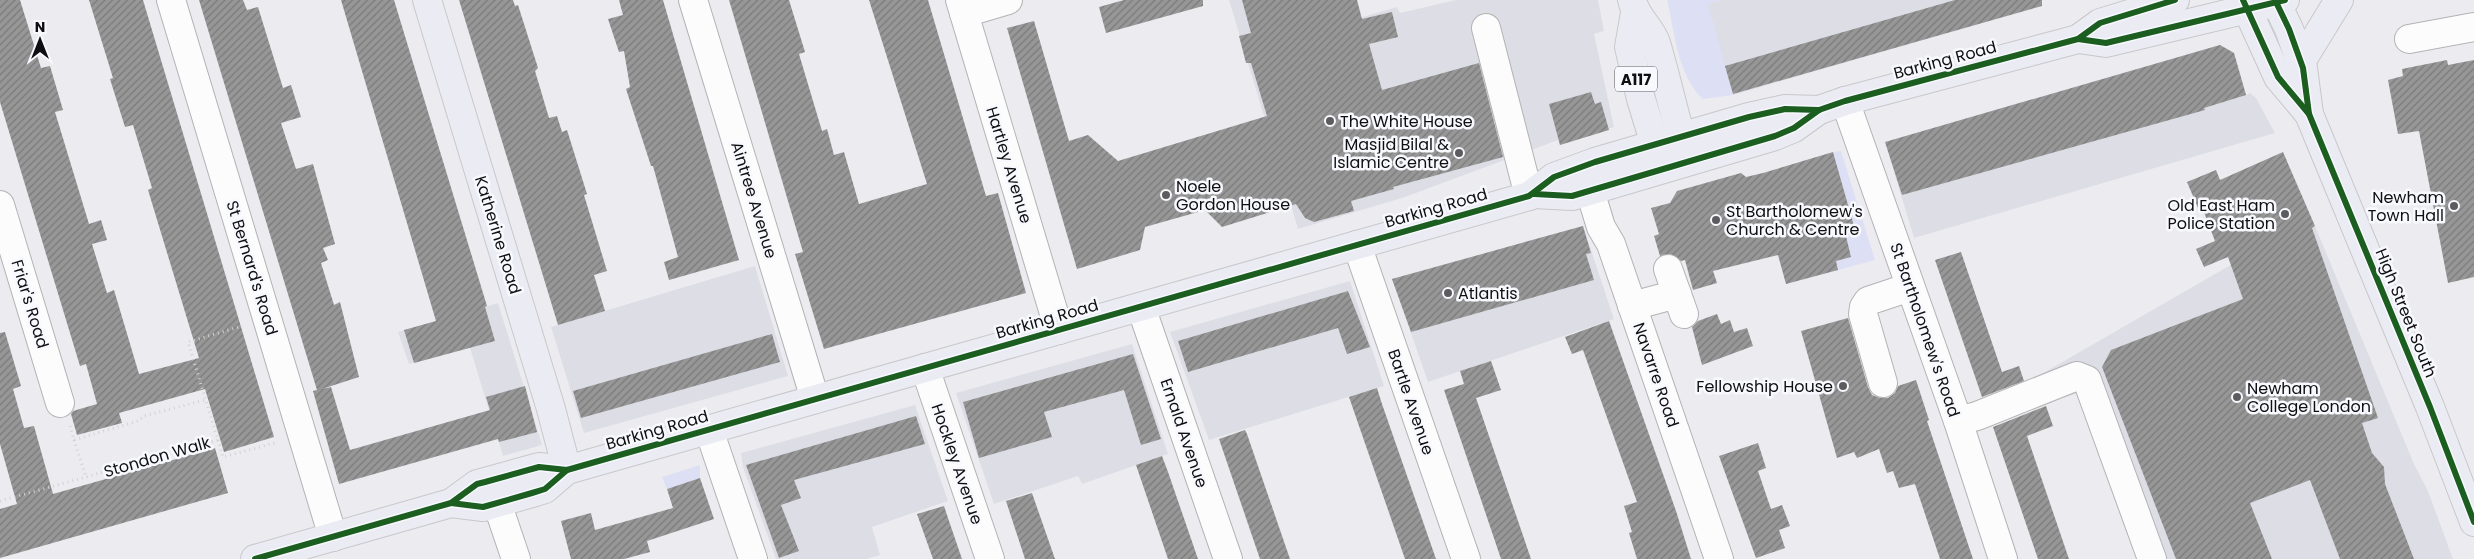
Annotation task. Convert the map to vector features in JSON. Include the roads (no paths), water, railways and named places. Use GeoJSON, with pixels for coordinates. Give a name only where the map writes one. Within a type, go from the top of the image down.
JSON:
{"type":"FeatureCollection","features":[{"type":"Feature","properties":{"kind":"main road","name":"Katherine Road"},"geometry":{"type":"LineString","coordinates":[[427,0],[551,409],[567,470]]}},
{"type":"Feature","properties":{"kind":"main road","name":"Barking Road"},"geometry":{"type":"LineString","coordinates":[[273,557],[333,537],[451,503],[477,484],[493,479],[538,467],[567,470],[1532,195],[1572,196],[1662,170],[1775,136],[1794,128],[1819,110],[1845,101],[2078,39],[2100,24],[2175,0]]}},
{"type":"Feature","properties":{"kind":"main road","name":"Barking Road"},"geometry":{"type":"LineString","coordinates":[[2078,39],[2106,43],[2245,4],[2279,0]]}},
{"type":"Feature","properties":{"kind":"main road","name":"High Street South"},"geometry":{"type":"LineString","coordinates":[[2279,0],[2301,62],[2309,114],[2430,407],[2473,517]]}},
{"type":"Feature","properties":{"kind":"main road"},"geometry":{"type":"LineString","coordinates":[[2301,62],[2338,0]]}},
{"type":"Feature","properties":{"kind":"main road","name":"High Street South"},"geometry":{"type":"LineString","coordinates":[[2245,4],[2278,78],[2309,114]]}},
{"type":"Feature","properties":{"kind":"main road","name":"A117"},"geometry":{"type":"LineString","coordinates":[[1633,6],[1655,40],[1688,162]]}},
{"type":"Feature","properties":{"kind":"main road","name":"A117"},"geometry":{"type":"LineString","coordinates":[[1633,6],[1629,47],[1641,99],[1662,170]]}},
{"type":"Feature","properties":{"kind":"main road","name":"Barking Road"},"geometry":{"type":"LineString","coordinates":[[1532,195],[1554,177],[1595,162],[1655,144],[1785,109],[1819,110]]}},
{"type":"Feature","properties":{"kind":"main road","name":"Barking Road"},"geometry":{"type":"LineString","coordinates":[[451,503],[483,507],[545,489],[567,470]]}},
{"type":"Feature","properties":{"kind":"street","name":"St Bernard's Road"},"geometry":{"type":"LineString","coordinates":[[171,0],[333,537]]}},
{"type":"Feature","properties":{"kind":"street","name":"Aintree Avenue"},"geometry":{"type":"LineString","coordinates":[[692,0],[815,399]]}},
{"type":"Feature","properties":{"kind":"street"},"geometry":{"type":"LineString","coordinates":[[962,6],[1008,0]]}},
{"type":"Feature","properties":{"kind":"street","name":"Hartley Avenue"},"geometry":{"type":"LineString","coordinates":[[962,6],[1059,330]]}},
{"type":"Feature","properties":{"kind":"street"},"geometry":{"type":"LineString","coordinates":[[2409,39],[2474,27]]}},
{"type":"Feature","properties":{"kind":"street"},"geometry":{"type":"LineString","coordinates":[[1486,28],[1532,195]]}},
{"type":"Feature","properties":{"kind":"street","name":"St Bartholomew's Road"},"geometry":{"type":"LineString","coordinates":[[1845,101],[1958,421],[2003,559]]}},
{"type":"Feature","properties":{"kind":"street","name":"Navarre Road"},"geometry":{"type":"LineString","coordinates":[[1590,191],[1632,306],[1719,559]]}},
{"type":"Feature","properties":{"kind":"street","name":"Friar's Road"},"geometry":{"type":"LineString","coordinates":[[0,205],[60,403]]}},
{"type":"Feature","properties":{"kind":"street","name":"Bartle Avenue"},"geometry":{"type":"LineString","coordinates":[[1357,245],[1466,559]]}},
{"type":"Feature","properties":{"kind":"street"},"geometry":{"type":"LineString","coordinates":[[1883,383],[1863,314],[1864,307],[1868,301],[1910,287]]}},
{"type":"Feature","properties":{"kind":"street"},"geometry":{"type":"LineString","coordinates":[[1632,306],[1676,292]]}},
{"type":"Feature","properties":{"kind":"street","name":"Ernald Avenue"},"geometry":{"type":"LineString","coordinates":[[1141,306],[1228,559]]}},
{"type":"Feature","properties":{"kind":"street","name":"Hockley Avenue"},"geometry":{"type":"LineString","coordinates":[[925,368],[990,559]]}},
{"type":"Feature","properties":{"kind":"street"},"geometry":{"type":"LineString","coordinates":[[1958,421],[1978,416],[2077,376],[2083,376],[2087,380],[2152,559]]}},
{"type":"Feature","properties":{"kind":"street"},"geometry":{"type":"LineString","coordinates":[[709,430],[753,559]]}},
{"type":"Feature","properties":{"kind":"street"},"geometry":{"type":"LineString","coordinates":[[497,503],[516,559]]}},
{"type":"Feature","properties":{"kind":"place","name":"The White House"},"geometry":{"type":"Point","coordinates":[1330,121]}},
{"type":"Feature","properties":{"kind":"place","name":"Masjid Bilal & Islamic Centre"},"geometry":{"type":"Point","coordinates":[1459,153]}},
{"type":"Feature","properties":{"kind":"place","name":"Noele Gordon House"},"geometry":{"type":"Point","coordinates":[1166,195]}},
{"type":"Feature","properties":{"kind":"place","name":"Newham Town Hall"},"geometry":{"type":"Point","coordinates":[2454,206]}},
{"type":"Feature","properties":{"kind":"place","name":"Old East Ham Police Station"},"geometry":{"type":"Point","coordinates":[2285,214]}},
{"type":"Feature","properties":{"kind":"place","name":"St Bartholomew's Church & Centre"},"geometry":{"type":"Point","coordinates":[1716,220]}},
{"type":"Feature","properties":{"kind":"place","name":"Atlantis"},"geometry":{"type":"Point","coordinates":[1448,293]}},
{"type":"Feature","properties":{"kind":"place","name":"Fellowship House"},"geometry":{"type":"Point","coordinates":[1843,386]}},
{"type":"Feature","properties":{"kind":"place","name":"Newham College London"},"geometry":{"type":"Point","coordinates":[2237,397]}}]}
